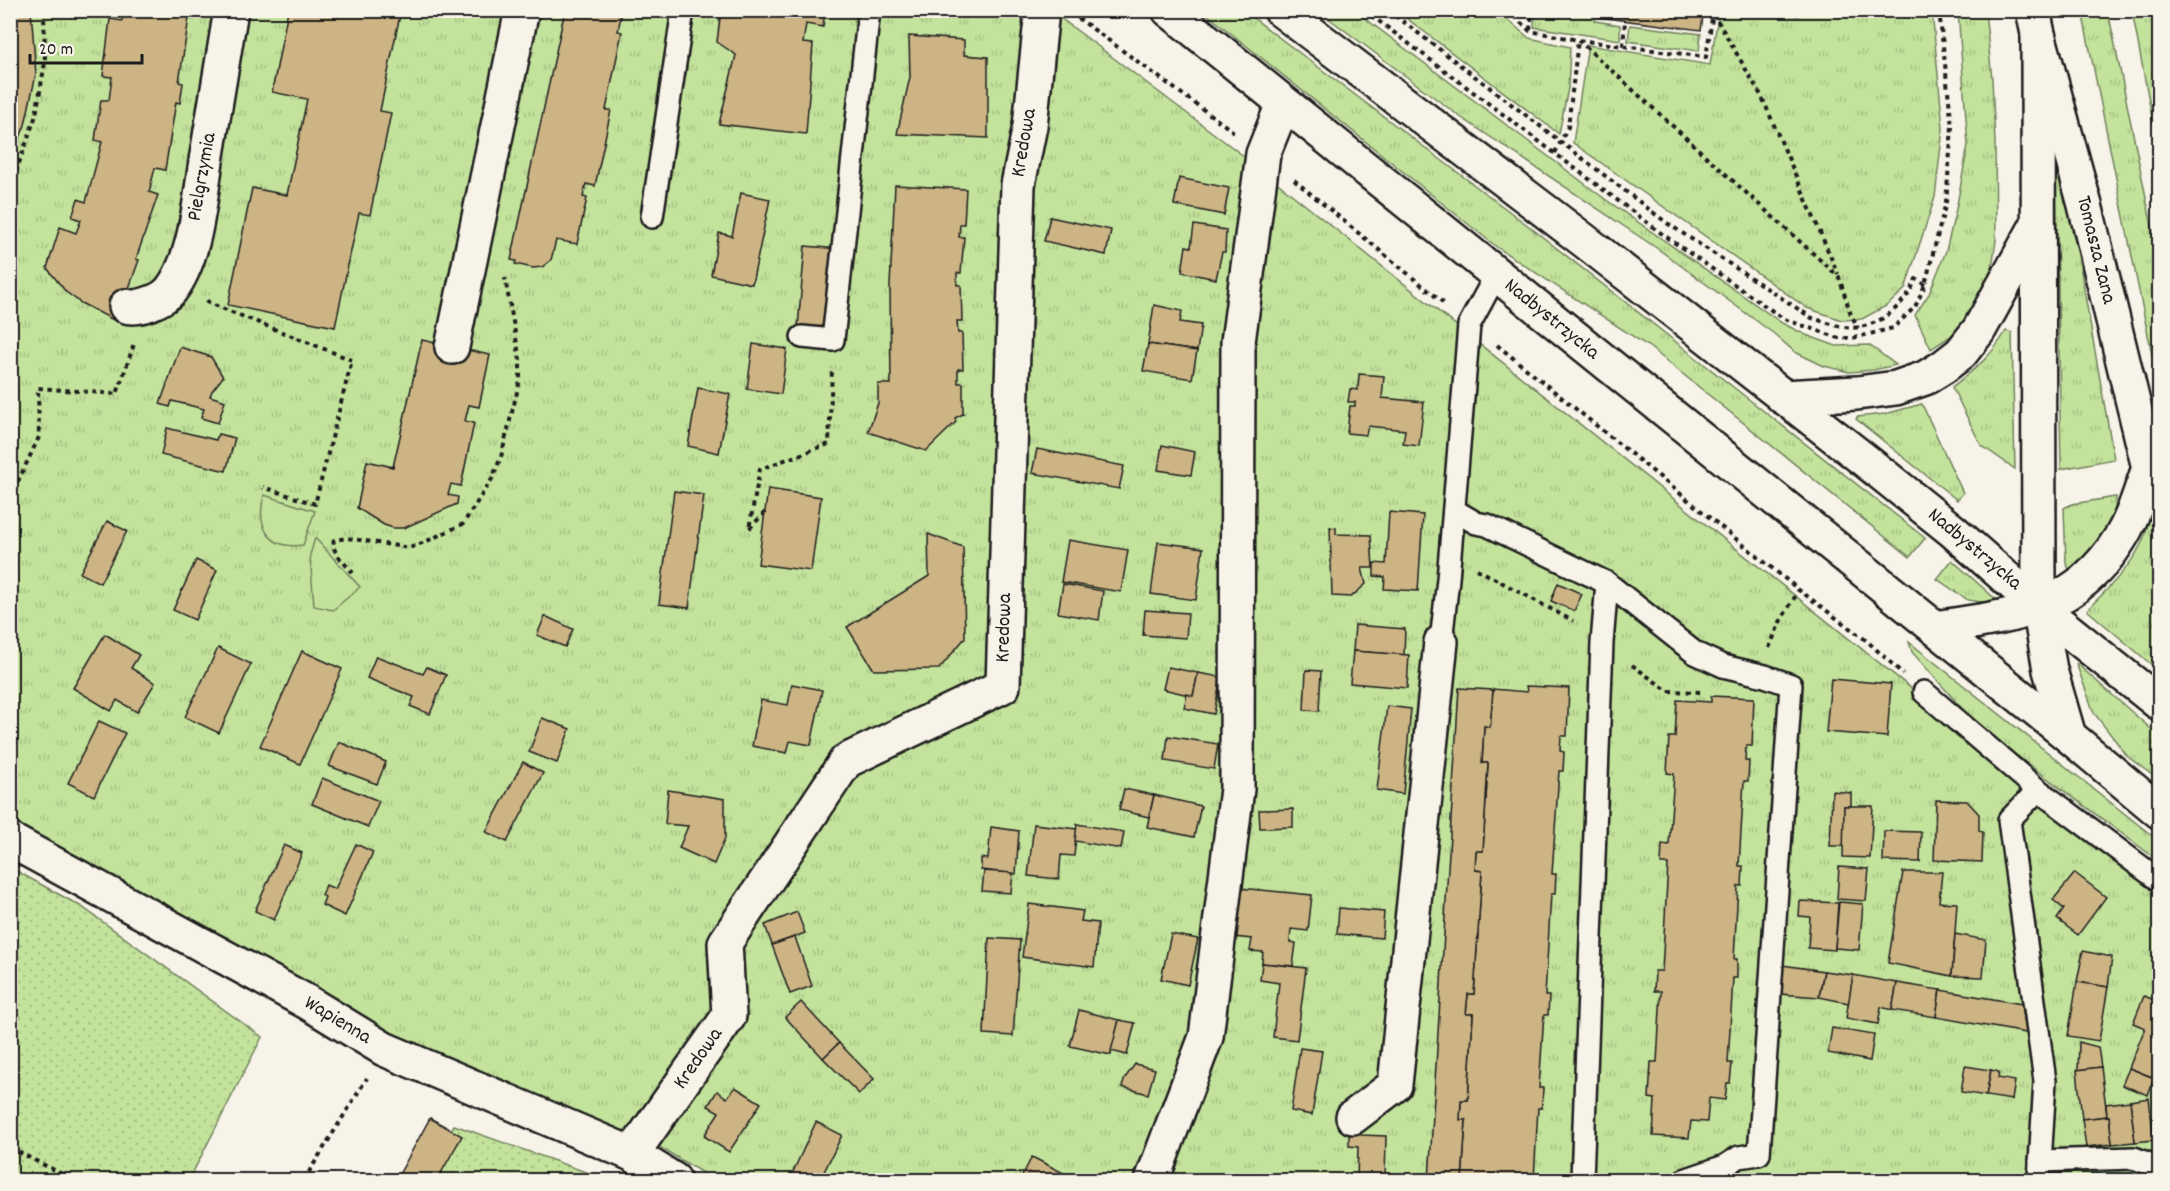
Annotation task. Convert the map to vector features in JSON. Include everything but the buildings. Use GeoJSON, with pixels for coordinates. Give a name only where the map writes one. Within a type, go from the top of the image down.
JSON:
{"type":"FeatureCollection","features":[{"type":"Feature","properties":{"kind":"street","name":"Pielgrzymia"},"geometry":{"type":"LineString","coordinates":[[136,306],[170,292],[183,266],[195,230],[231,10]]}},
{"type":"Feature","properties":{"kind":"street"},"geometry":{"type":"LineString","coordinates":[[452,347],[522,10]]}},
{"type":"Feature","properties":{"kind":"street","name":"Kredowa"},"geometry":{"type":"LineString","coordinates":[[632,1154],[729,1016],[725,943],[846,761],[1003,686],[1018,185],[1030,126],[1042,10]]}},
{"type":"Feature","properties":{"kind":"street","name":"Nadbystrzycka"},"geometry":{"type":"LineString","coordinates":[[1169,10],[2069,736],[2160,812]]}},
{"type":"Feature","properties":{"kind":"street","name":"Nadbystrzycka"},"geometry":{"type":"LineString","coordinates":[[1281,10],[1577,235],[1944,524],[2039,607],[2160,704]]}},
{"type":"Feature","properties":{"kind":"street","name":"Tomasza Zana"},"geometry":{"type":"LineString","coordinates":[[2035,22],[2039,607],[2050,670],[2069,736]]}},
{"type":"Feature","properties":{"kind":"street","name":"Tomasza Zana"},"geometry":{"type":"LineString","coordinates":[[2035,22],[2085,205],[2149,468],[2160,498]]}},
{"type":"Feature","properties":{"kind":"street"},"geometry":{"type":"LineString","coordinates":[[1152,1180],[1206,1037],[1235,801],[1238,342],[1263,154],[1283,104]]}},
{"type":"Feature","properties":{"kind":"street","name":"Tomasza Zana"},"geometry":{"type":"LineString","coordinates":[[1783,397],[1857,393],[1896,388],[1925,378],[1943,367],[1961,353],[1979,330],[2037,226]]}},
{"type":"Feature","properties":{"kind":"street"},"geometry":{"type":"LineString","coordinates":[[2039,607],[2078,588],[2102,563],[2133,514],[2149,468]]}},
{"type":"Feature","properties":{"kind":"street","name":"Nadbystrzycka"},"geometry":{"type":"LineString","coordinates":[[1935,628],[2018,615],[2039,607]]}},
{"type":"Feature","properties":{"kind":"street"},"geometry":{"type":"LineString","coordinates":[[1353,1117],[1395,1085],[1441,642]]}},
{"type":"Feature","properties":{"kind":"street","name":"Wapienna"},"geometry":{"type":"LineString","coordinates":[[10,840],[307,1002],[384,1049],[632,1154],[674,1180]]}},
{"type":"Feature","properties":{"kind":"lane"},"geometry":{"type":"LineString","coordinates":[[652,217],[683,10]]}},
{"type":"Feature","properties":{"kind":"lane"},"geometry":{"type":"LineString","coordinates":[[802,337],[833,340],[868,10]]}},
{"type":"Feature","properties":{"kind":"lane"},"geometry":{"type":"LineString","coordinates":[[1441,642],[1469,325],[1496,275]]}},
{"type":"Feature","properties":{"kind":"lane"},"geometry":{"type":"LineString","coordinates":[[1454,510],[1476,523],[1487,525],[1607,583],[1695,653],[1724,666],[1765,676],[1791,686],[1759,1154],[1739,1157],[1725,1166],[1684,1180]]}},
{"type":"Feature","properties":{"kind":"lane"},"geometry":{"type":"LineString","coordinates":[[1582,1180],[1602,643],[1607,583]]}},
{"type":"Feature","properties":{"kind":"lane"},"geometry":{"type":"LineString","coordinates":[[1924,692],[2038,790],[2160,881]]}},
{"type":"Feature","properties":{"kind":"lane"},"geometry":{"type":"LineString","coordinates":[[2038,790],[2009,820],[2045,1081],[2040,1171],[2134,1158],[2160,1168]]}},
{"type":"Feature","properties":{"kind":"path"},"geometry":{"type":"LineString","coordinates":[[10,189],[36,115],[45,62],[44,10]]}},
{"type":"Feature","properties":{"kind":"path"},"geometry":{"type":"LineString","coordinates":[[1364,10],[1699,260],[1784,319],[1839,338],[1854,338],[1893,328],[1915,307],[1925,285],[1946,201],[1952,128],[1939,10]]}},
{"type":"Feature","properties":{"kind":"path"},"geometry":{"type":"LineString","coordinates":[[1388,10],[1667,223],[1790,306],[1812,318],[1839,326],[1858,328],[1883,318],[1900,306],[1910,294],[1916,279],[1925,285]]}},
{"type":"Feature","properties":{"kind":"path"},"geometry":{"type":"LineString","coordinates":[[1508,10],[1530,31],[1578,40],[1706,57],[1713,12]]}},
{"type":"Feature","properties":{"kind":"path"},"geometry":{"type":"LineString","coordinates":[[1530,31],[1532,10]]}},
{"type":"Feature","properties":{"kind":"path"},"geometry":{"type":"LineString","coordinates":[[1713,12],[1762,97],[1839,277],[1850,312],[1858,328]]}},
{"type":"Feature","properties":{"kind":"path"},"geometry":{"type":"LineString","coordinates":[[1623,46],[1625,21]]}},
{"type":"Feature","properties":{"kind":"path"},"geometry":{"type":"LineString","coordinates":[[1555,153],[1568,127],[1578,40]]}},
{"type":"Feature","properties":{"kind":"path"},"geometry":{"type":"LineString","coordinates":[[1578,40],[1839,277]]}},
{"type":"Feature","properties":{"kind":"path"},"geometry":{"type":"LineString","coordinates":[[354,573],[334,551],[332,544],[334,540],[347,538],[412,547],[463,524],[492,479],[501,457],[520,380],[520,360],[504,272]]}},
{"type":"Feature","properties":{"kind":"path"},"geometry":{"type":"LineString","coordinates":[[206,297],[209,303],[352,360],[315,504],[263,487]]}},
{"type":"Feature","properties":{"kind":"path"},"geometry":{"type":"LineString","coordinates":[[10,498],[39,437],[38,388],[117,394],[136,306]]}},
{"type":"Feature","properties":{"kind":"path"},"geometry":{"type":"LineString","coordinates":[[765,512],[749,529],[760,469],[829,444],[833,340]]}},
{"type":"Feature","properties":{"kind":"path"},"geometry":{"type":"LineString","coordinates":[[1780,622],[1799,590]]}},
{"type":"Feature","properties":{"kind":"path"},"geometry":{"type":"LineString","coordinates":[[1867,641],[1924,692]]}},
{"type":"Feature","properties":{"kind":"path"},"geometry":{"type":"LineString","coordinates":[[304,1180],[384,1049]]}},
{"type":"Feature","properties":{"kind":"path"},"geometry":{"type":"LineString","coordinates":[[10,1148],[74,1180]]}},
{"type":"Feature","properties":{"kind":"green space"},"geometry":{"type":"Polygon","coordinates":[[[11,11],[1051,11],[1245,157],[2159,886],[2159,1180],[714,1180],[663,1149],[392,1038],[11,829],[11,11]]]}},
{"type":"Feature","properties":{"kind":"green space"},"geometry":{"type":"Polygon","coordinates":[[[1203,11],[1244,11],[1526,224],[1925,538],[1910,557],[1648,346],[1498,248],[1203,11]]]}},
{"type":"Feature","properties":{"kind":"green space"},"geometry":{"type":"Polygon","coordinates":[[[1319,11],[1355,11],[1605,199],[1782,323],[1836,346],[1869,345],[1896,365],[1849,372],[1824,366],[1795,352],[1773,333],[1658,249],[1459,116],[1319,11]]]}},
{"type":"Feature","properties":{"kind":"green space"},"geometry":{"type":"Polygon","coordinates":[[[1397,11],[1497,11],[1529,38],[1570,47],[1568,88],[1559,134],[1397,11]]]}},
{"type":"Feature","properties":{"kind":"green space"},"geometry":{"type":"Polygon","coordinates":[[[1535,11],[1596,11],[1595,21],[1620,25],[1620,40],[1534,27],[1535,11]]]}},
{"type":"Feature","properties":{"kind":"green space"},"geometry":{"type":"Polygon","coordinates":[[[1719,11],[1752,11],[1799,16],[1800,11],[1932,11],[1943,128],[1935,197],[1905,289],[1888,305],[1862,319],[1842,320],[1807,308],[1573,143],[1588,45],[1710,65],[1719,11]]]}},
{"type":"Feature","properties":{"kind":"green space"},"geometry":{"type":"Polygon","coordinates":[[[1958,11],[1985,11],[1992,79],[1996,240],[1990,276],[1966,318],[1951,336],[1931,349],[1915,315],[1929,294],[1946,251],[1968,145],[1958,11]]]}},
{"type":"Feature","properties":{"kind":"green space"},"geometry":{"type":"Polygon","coordinates":[[[2082,11],[2108,11],[2159,261],[2159,389],[2082,11]]]}},
{"type":"Feature","properties":{"kind":"green space"},"geometry":{"type":"Polygon","coordinates":[[[2132,11],[2159,11],[2159,154],[2132,11]]]}},
{"type":"Feature","properties":{"kind":"green space"},"geometry":{"type":"Polygon","coordinates":[[[1630,25],[1701,34],[1699,51],[1628,41],[1630,25]]]}},
{"type":"Feature","properties":{"kind":"green space"},"geometry":{"type":"Polygon","coordinates":[[[2061,159],[2114,459],[2061,469],[2056,171],[2061,159]]]}},
{"type":"Feature","properties":{"kind":"green space"},"geometry":{"type":"Polygon","coordinates":[[[2006,331],[2012,333],[2015,469],[1981,445],[1952,387],[1988,355],[2006,331]]]}},
{"type":"Feature","properties":{"kind":"green space"},"geometry":{"type":"Polygon","coordinates":[[[1922,404],[1963,493],[1957,500],[1856,419],[1922,404]]]}},
{"type":"Feature","properties":{"kind":"green space"},"geometry":{"type":"Polygon","coordinates":[[[264,495],[315,511],[303,545],[281,544],[267,534],[262,517],[264,495]]]}},
{"type":"Feature","properties":{"kind":"green space"},"geometry":{"type":"Polygon","coordinates":[[[2116,497],[2112,520],[2103,538],[2073,571],[2069,569],[2066,563],[2064,508],[2072,504],[2116,497]]]}},
{"type":"Feature","properties":{"kind":"green space"},"geometry":{"type":"Polygon","coordinates":[[[2149,516],[2152,516],[2160,553],[2159,671],[2087,610],[2117,579],[2135,556],[2142,543],[2149,516]]]}},
{"type":"Feature","properties":{"kind":"green space"},"geometry":{"type":"Polygon","coordinates":[[[315,538],[360,587],[333,610],[314,606],[310,555],[315,538]]]}},
{"type":"Feature","properties":{"kind":"green space"},"geometry":{"type":"Polygon","coordinates":[[[1952,560],[2002,605],[1968,600],[1937,579],[1952,560]]]}},
{"type":"Feature","properties":{"kind":"green space"},"geometry":{"type":"Polygon","coordinates":[[[1909,642],[2159,841],[2159,861],[1993,738],[1966,713],[1912,652],[1909,642]]]}},
{"type":"Feature","properties":{"kind":"green space"},"geometry":{"type":"Polygon","coordinates":[[[2076,663],[2159,736],[2159,780],[2128,757],[2094,713],[2076,663]]]}},
{"type":"Feature","properties":{"kind":"green space"},"geometry":{"type":"Polygon","coordinates":[[[11,868],[82,907],[262,1037],[189,1180],[11,1180],[11,868]]]}},
{"type":"Feature","properties":{"kind":"green space"},"geometry":{"type":"Polygon","coordinates":[[[454,1125],[608,1180],[422,1180],[454,1125]]]}}]}
